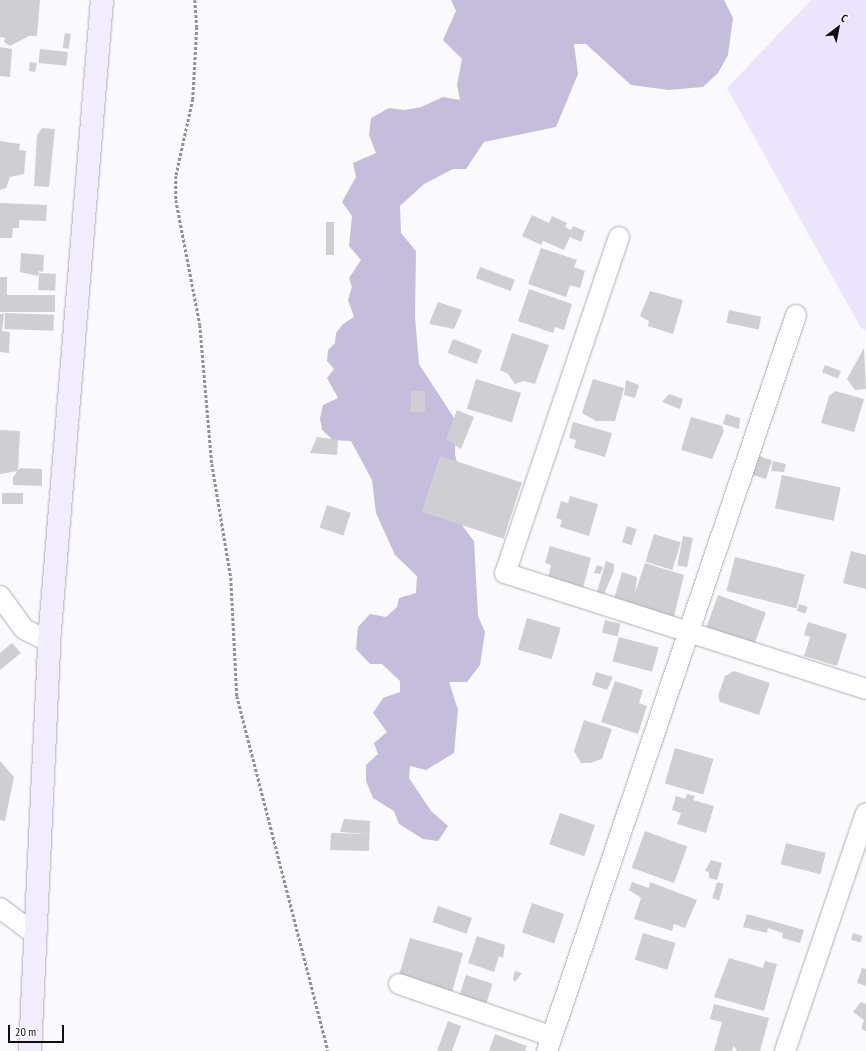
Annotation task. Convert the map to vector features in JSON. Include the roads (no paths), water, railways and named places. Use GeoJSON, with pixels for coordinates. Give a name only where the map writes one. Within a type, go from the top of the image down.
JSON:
{"type":"FeatureCollection","features":[{"type":"Feature","properties":{"kind":"main road"},"geometry":{"type":"LineString","coordinates":[[30,1051],[49,642],[102,0]]}},
{"type":"Feature","properties":{"kind":"street"},"geometry":{"type":"LineString","coordinates":[[619,237],[505,573],[866,688]]}},
{"type":"Feature","properties":{"kind":"street"},"geometry":{"type":"LineString","coordinates":[[399,984],[549,1044],[687,631],[796,315]]}},
{"type":"Feature","properties":{"kind":"street"},"geometry":{"type":"LineString","coordinates":[[0,596],[24,629],[49,642]]}},
{"type":"Feature","properties":{"kind":"street"},"geometry":{"type":"LineString","coordinates":[[785,1051],[866,813]]}},
{"type":"Feature","properties":{"kind":"street"},"geometry":{"type":"LineString","coordinates":[[0,908],[36,935]]}}]}
